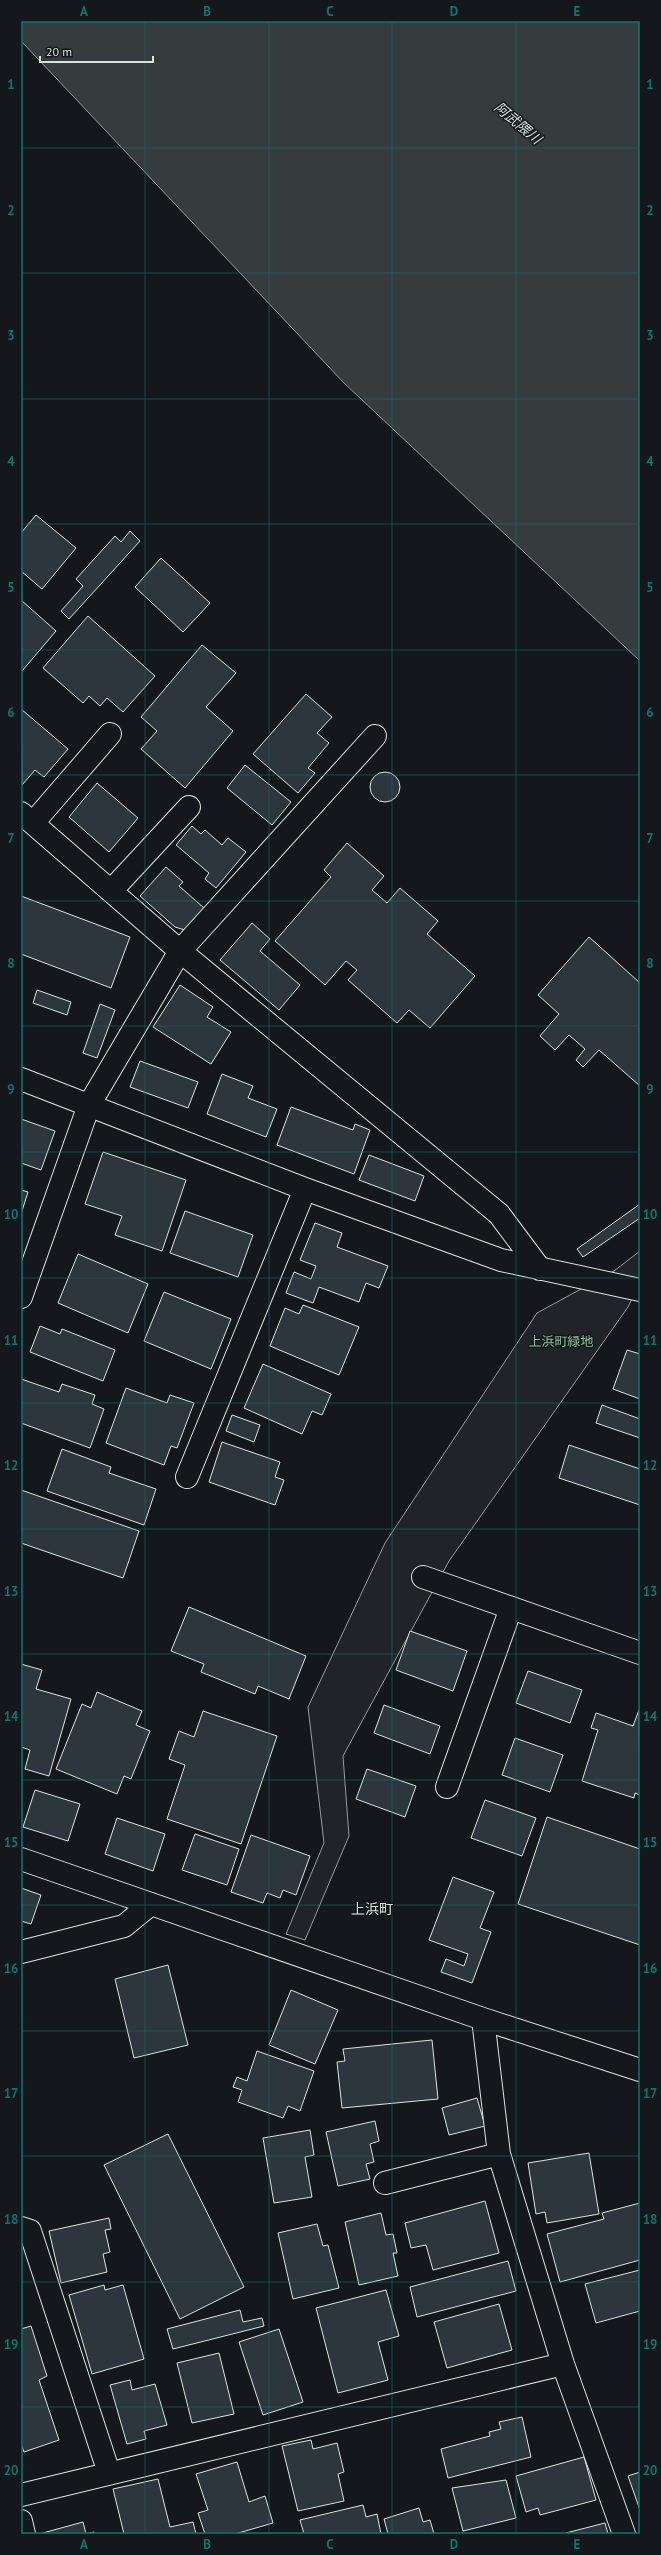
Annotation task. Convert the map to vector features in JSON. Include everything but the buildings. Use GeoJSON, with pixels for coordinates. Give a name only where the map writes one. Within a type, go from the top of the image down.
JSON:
{"type":"FeatureCollection","features":[{"type":"Feature","properties":{"kind":"street"},"geometry":{"type":"LineString","coordinates":[[110,734],[27,818],[180,951],[499,1214],[540,1269]]}},
{"type":"Feature","properties":{"kind":"street"},"geometry":{"type":"LineString","coordinates":[[23,1286],[89,1105],[180,951],[375,736]]}},
{"type":"Feature","properties":{"kind":"street"},"geometry":{"type":"LineString","coordinates":[[111,891],[189,807]]}},
{"type":"Feature","properties":{"kind":"street"},"geometry":{"type":"LineString","coordinates":[[21,1079],[305,1189],[501,1260],[640,1290]]}},
{"type":"Feature","properties":{"kind":"street"},"geometry":{"type":"LineString","coordinates":[[187,1477],[305,1189]]}},
{"type":"Feature","properties":{"kind":"street"},"geometry":{"type":"LineString","coordinates":[[423,1577],[640,1654]]}},
{"type":"Feature","properties":{"kind":"street"},"geometry":{"type":"LineString","coordinates":[[447,1787],[511,1608]]}},
{"type":"Feature","properties":{"kind":"street"},"geometry":{"type":"LineString","coordinates":[[21,1859],[482,2020],[640,2070]]}},
{"type":"Feature","properties":{"kind":"street"},"geometry":{"type":"LineString","coordinates":[[21,1952],[124,1926],[151,1904]]}},
{"type":"Feature","properties":{"kind":"street"},"geometry":{"type":"LineString","coordinates":[[482,2020],[500,2154],[563,2364],[624,2534]]}},
{"type":"Feature","properties":{"kind":"street"},"geometry":{"type":"LineString","coordinates":[[385,2182],[500,2154]]}},
{"type":"Feature","properties":{"kind":"street"},"geometry":{"type":"LineString","coordinates":[[21,2228],[30,2231],[109,2473]]}},
{"type":"Feature","properties":{"kind":"street"},"geometry":{"type":"LineString","coordinates":[[21,2495],[563,2364]]}},
{"type":"Feature","properties":{"kind":"street"},"geometry":{"type":"LineString","coordinates":[[21,2521],[24,2534]]}},
{"type":"Feature","properties":{"kind":"green space","name":"上浜町緑地"},"geometry":{"type":"Polygon","coordinates":[[[640,1251],[640,1283],[628,1307],[449,1561],[343,1756],[349,1836],[305,1940],[286,1934],[324,1843],[308,1707],[385,1543],[537,1313],[614,1271],[640,1251]]]}},
{"type":"Feature","properties":{"kind":"water","name":"阿武隈川"},"geometry":{"type":"Polygon","coordinates":[[[21,21],[640,21],[640,661],[344,383],[21,41],[21,21]]]}},
{"type":"Feature","properties":{"kind":"district","name":"上浜町"},"geometry":{"type":"Point","coordinates":[372,1909]}}]}
